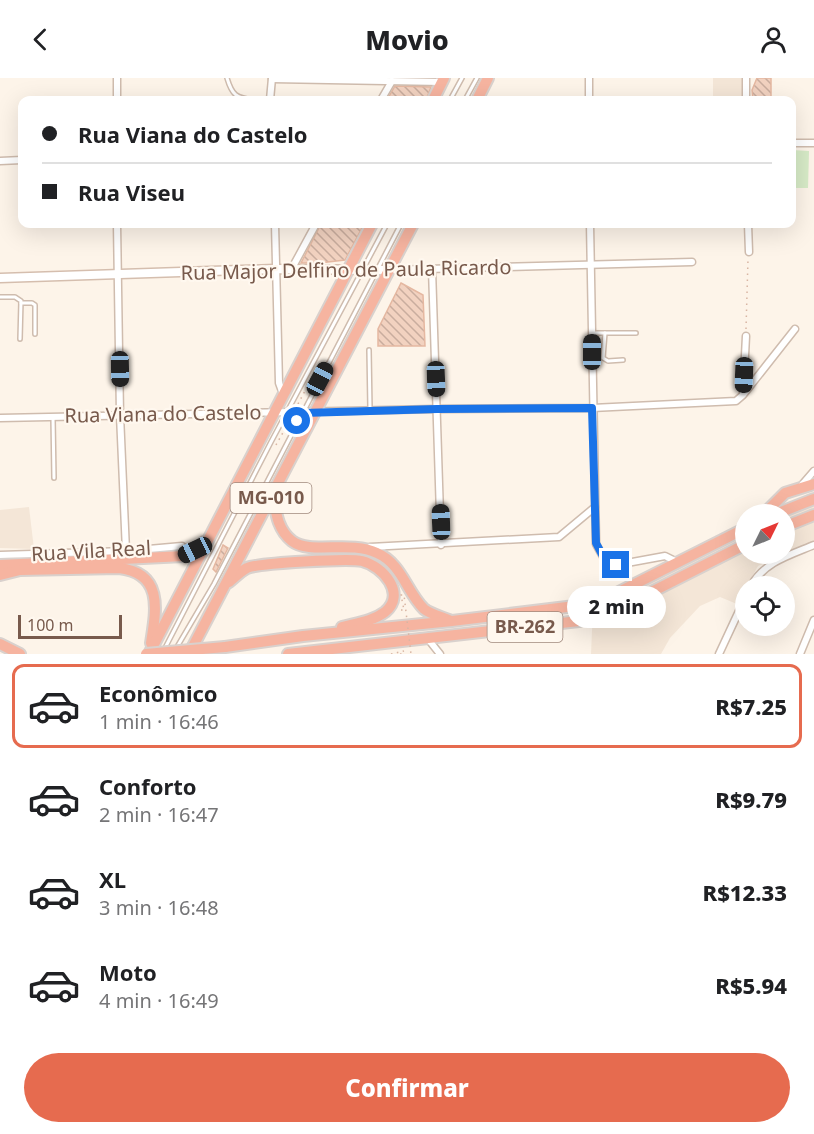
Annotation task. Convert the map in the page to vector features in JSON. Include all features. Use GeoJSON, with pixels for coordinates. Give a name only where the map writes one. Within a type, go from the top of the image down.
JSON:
{"type":"FeatureCollection","features":[{"type":"Feature","properties":{"kind":"highway"},"geometry":{"type":"LineString","coordinates":[[479,96],[488,78]]}},
{"type":"Feature","properties":{"kind":"highway"},"geometry":{"type":"LineString","coordinates":[[435,96],[443,80]]}},
{"type":"Feature","properties":{"kind":"highway","name":"MG-010"},"geometry":{"type":"LineString","coordinates":[[148,654],[210,536],[284,414],[283,394],[371,228]]}},
{"type":"Feature","properties":{"kind":"highway","name":"MG-010"},"geometry":{"type":"LineString","coordinates":[[189,654],[411,228]]}},
{"type":"Feature","properties":{"kind":"highway"},"geometry":{"type":"LineString","coordinates":[[774,504],[785,494],[814,484]]}},
{"type":"Feature","properties":{"kind":"highway"},"geometry":{"type":"LineString","coordinates":[[273,495],[277,518],[284,534],[294,543],[308,548],[365,547],[381,554],[398,567],[425,610],[452,621]]}},
{"type":"Feature","properties":{"kind":"highway"},"geometry":{"type":"LineString","coordinates":[[795,506],[814,499]]}},
{"type":"Feature","properties":{"kind":"highway"},"geometry":{"type":"LineString","coordinates":[[795,522],[814,514]]}},
{"type":"Feature","properties":{"kind":"highway","name":"BR-262"},"geometry":{"type":"LineString","coordinates":[[148,654],[575,606],[615,594],[735,534]]}},
{"type":"Feature","properties":{"kind":"highway"},"geometry":{"type":"LineString","coordinates":[[0,565],[183,556],[195,550],[210,536]]}},
{"type":"Feature","properties":{"kind":"highway","name":"BR-262"},"geometry":{"type":"LineString","coordinates":[[288,654],[579,621],[620,608],[735,550]]}},
{"type":"Feature","properties":{"kind":"highway"},"geometry":{"type":"LineString","coordinates":[[226,584],[247,568],[348,560],[363,561],[386,574],[394,597],[390,607],[384,612],[373,619],[303,636]]}},
{"type":"Feature","properties":{"kind":"highway"},"geometry":{"type":"LineString","coordinates":[[0,575],[20,570],[119,568],[139,574],[149,584],[155,599],[156,611],[148,654]]}},
{"type":"Feature","properties":{"kind":"highway"},"geometry":{"type":"LineString","coordinates":[[353,654],[386,643]]}},
{"type":"Feature","properties":{"kind":"highway"},"geometry":{"type":"LineString","coordinates":[[0,644],[20,654]]}},
{"type":"Feature","properties":{"kind":"street"},"geometry":{"type":"LineString","coordinates":[[117,78],[117,96]]}},
{"type":"Feature","properties":{"kind":"street"},"geometry":{"type":"LineString","coordinates":[[589,78],[589,96]]}},
{"type":"Feature","properties":{"kind":"street"},"geometry":{"type":"LineString","coordinates":[[746,78],[746,96]]}},
{"type":"Feature","properties":{"kind":"street"},"geometry":{"type":"LineString","coordinates":[[270,96],[272,79],[443,80]]}},
{"type":"Feature","properties":{"kind":"street"},"geometry":{"type":"LineString","coordinates":[[383,96],[392,81]]}},
{"type":"Feature","properties":{"kind":"street"},"geometry":{"type":"LineString","coordinates":[[796,143],[814,143]]}},
{"type":"Feature","properties":{"kind":"street"},"geometry":{"type":"LineString","coordinates":[[0,160],[18,160]]}},
{"type":"Feature","properties":{"kind":"street"},"geometry":{"type":"LineString","coordinates":[[117,228],[120,415],[126,551]]}},
{"type":"Feature","properties":{"kind":"street"},"geometry":{"type":"LineString","coordinates":[[275,228],[279,383],[283,394]]}},
{"type":"Feature","properties":{"kind":"street"},"geometry":{"type":"LineString","coordinates":[[291,270],[314,228]]}},
{"type":"Feature","properties":{"kind":"street"},"geometry":{"type":"LineString","coordinates":[[590,228],[596,543],[606,562],[616,565],[665,556],[678,562]]}},
{"type":"Feature","properties":{"kind":"street"},"geometry":{"type":"LineString","coordinates":[[748,228],[748,252]]}},
{"type":"Feature","properties":{"kind":"street","name":"Rua Major Delfino de Paula Ricardo"},"geometry":{"type":"LineString","coordinates":[[0,278],[118,276],[275,269],[389,270],[692,262]]}},
{"type":"Feature","properties":{"kind":"street"},"geometry":{"type":"LineString","coordinates":[[432,269],[441,545]]}},
{"type":"Feature","properties":{"kind":"street"},"geometry":{"type":"LineString","coordinates":[[743,395],[795,329]]}},
{"type":"Feature","properties":{"kind":"street"},"geometry":{"type":"LineString","coordinates":[[743,395],[746,336]]}},
{"type":"Feature","properties":{"kind":"street","name":"Rua Viana do Castelo"},"geometry":{"type":"LineString","coordinates":[[0,418],[592,408],[736,401],[743,395]]}},
{"type":"Feature","properties":{"kind":"street"},"geometry":{"type":"LineString","coordinates":[[798,489],[814,471]]}},
{"type":"Feature","properties":{"kind":"street"},"geometry":{"type":"LineString","coordinates":[[365,547],[441,545],[559,537],[595,507]]}},
{"type":"Feature","properties":{"kind":"street"},"geometry":{"type":"LineString","coordinates":[[757,576],[773,562],[814,545]]}},
{"type":"Feature","properties":{"kind":"street","name":"Rua Vila Real"},"geometry":{"type":"LineString","coordinates":[[0,555],[126,551],[182,546]]}},
{"type":"Feature","properties":{"kind":"street"},"geometry":{"type":"LineString","coordinates":[[719,654],[735,620]]}},
{"type":"Feature","properties":{"kind":"street"},"geometry":{"type":"LineString","coordinates":[[800,654],[814,620]]}},
{"type":"Feature","properties":{"kind":"street"},"geometry":{"type":"LineString","coordinates":[[428,639],[440,654]]}},
{"type":"Feature","properties":{"kind":"lane"},"geometry":{"type":"LineString","coordinates":[[227,78],[234,96]]}},
{"type":"Feature","properties":{"kind":"lane"},"geometry":{"type":"LineString","coordinates":[[452,96],[462,78]]}},
{"type":"Feature","properties":{"kind":"lane"},"geometry":{"type":"LineString","coordinates":[[467,96],[477,78]]}},
{"type":"Feature","properties":{"kind":"lane"},"geometry":{"type":"LineString","coordinates":[[162,654],[284,414],[385,228]]}},
{"type":"Feature","properties":{"kind":"lane"},"geometry":{"type":"LineString","coordinates":[[173,654],[214,584],[398,228]]}},
{"type":"Feature","properties":{"kind":"lane"},"geometry":{"type":"LineString","coordinates":[[0,297],[15,297],[21,301],[20,339]]}},
{"type":"Feature","properties":{"kind":"lane"},"geometry":{"type":"LineString","coordinates":[[21,303],[32,303],[35,306],[35,334]]}},
{"type":"Feature","properties":{"kind":"lane"},"geometry":{"type":"LineString","coordinates":[[592,333],[636,333]]}},
{"type":"Feature","properties":{"kind":"lane"},"geometry":{"type":"LineString","coordinates":[[605,333],[603,358],[608,361],[623,360]]}},
{"type":"Feature","properties":{"kind":"lane"},"geometry":{"type":"LineString","coordinates":[[369,350],[370,410]]}},
{"type":"Feature","properties":{"kind":"lane"},"geometry":{"type":"LineString","coordinates":[[52,417],[54,478]]}},
{"type":"Feature","properties":{"kind":"path"},"geometry":{"type":"LineString","coordinates":[[746,336],[748,252]]}},
{"type":"Feature","properties":{"kind":"path"},"geometry":{"type":"LineString","coordinates":[[298,405],[313,376]]}},
{"type":"Feature","properties":{"kind":"path"},"geometry":{"type":"LineString","coordinates":[[276,445],[284,414]]}},
{"type":"Feature","properties":{"kind":"path"},"geometry":{"type":"LineString","coordinates":[[401,610],[404,610],[402,595],[404,595],[411,654]]}},
{"type":"Feature","properties":{"kind":"path"},"geometry":{"type":"LineString","coordinates":[[392,654],[404,653]]}},
{"type":"Feature","properties":{"kind":"path"},"geometry":{"type":"LineString","coordinates":[[400,654],[404,653]]}},
{"type":"Feature","properties":{"kind":"shaded area"},"geometry":{"type":"Polygon","coordinates":[[[713,78],[744,78],[745,96],[713,96],[713,78]]]}},
{"type":"Feature","properties":{"kind":"shaded area"},"geometry":{"type":"Polygon","coordinates":[[[814,504],[814,543],[795,551],[795,510],[814,504]]]}},
{"type":"Feature","properties":{"kind":"shaded area"},"geometry":{"type":"Polygon","coordinates":[[[29,507],[34,549],[0,548],[0,510],[29,507]]]}},
{"type":"Feature","properties":{"kind":"shaded area"},"geometry":{"type":"Polygon","coordinates":[[[735,538],[735,564],[763,564],[758,566],[752,576],[735,576],[735,603],[720,597],[700,606],[670,638],[661,654],[591,654],[593,607],[735,538]]]}},
{"type":"Feature","properties":{"kind":"green space"},"geometry":{"type":"Polygon","coordinates":[[[796,150],[809,151],[808,188],[796,188],[796,150]]]}},
{"type":"Feature","properties":{"kind":"building"},"geometry":{"type":"Polygon","coordinates":[[[757,78],[771,78],[771,96],[753,96],[752,90],[757,78]]]}},
{"type":"Feature","properties":{"kind":"building"},"geometry":{"type":"Polygon","coordinates":[[[395,86],[431,87],[428,96],[389,96],[395,86]]]}},
{"type":"Feature","properties":{"kind":"building"},"geometry":{"type":"Polygon","coordinates":[[[319,228],[362,228],[345,260],[301,263],[319,228]]]}},
{"type":"Feature","properties":{"kind":"building"},"geometry":{"type":"Polygon","coordinates":[[[401,283],[423,295],[425,346],[378,346],[378,329],[401,283]]]}},
{"type":"Feature","properties":{"kind":"building"},"geometry":{"type":"Polygon","coordinates":[[[223,545],[228,548],[216,572],[213,569],[223,545]]]}},
{"type":"Feature","properties":{"kind":"route"},"geometry":{"type":"LineString","coordinates":[[297,421],[303,413],[592,408],[596,543],[606,562],[616,565]]}}]}
